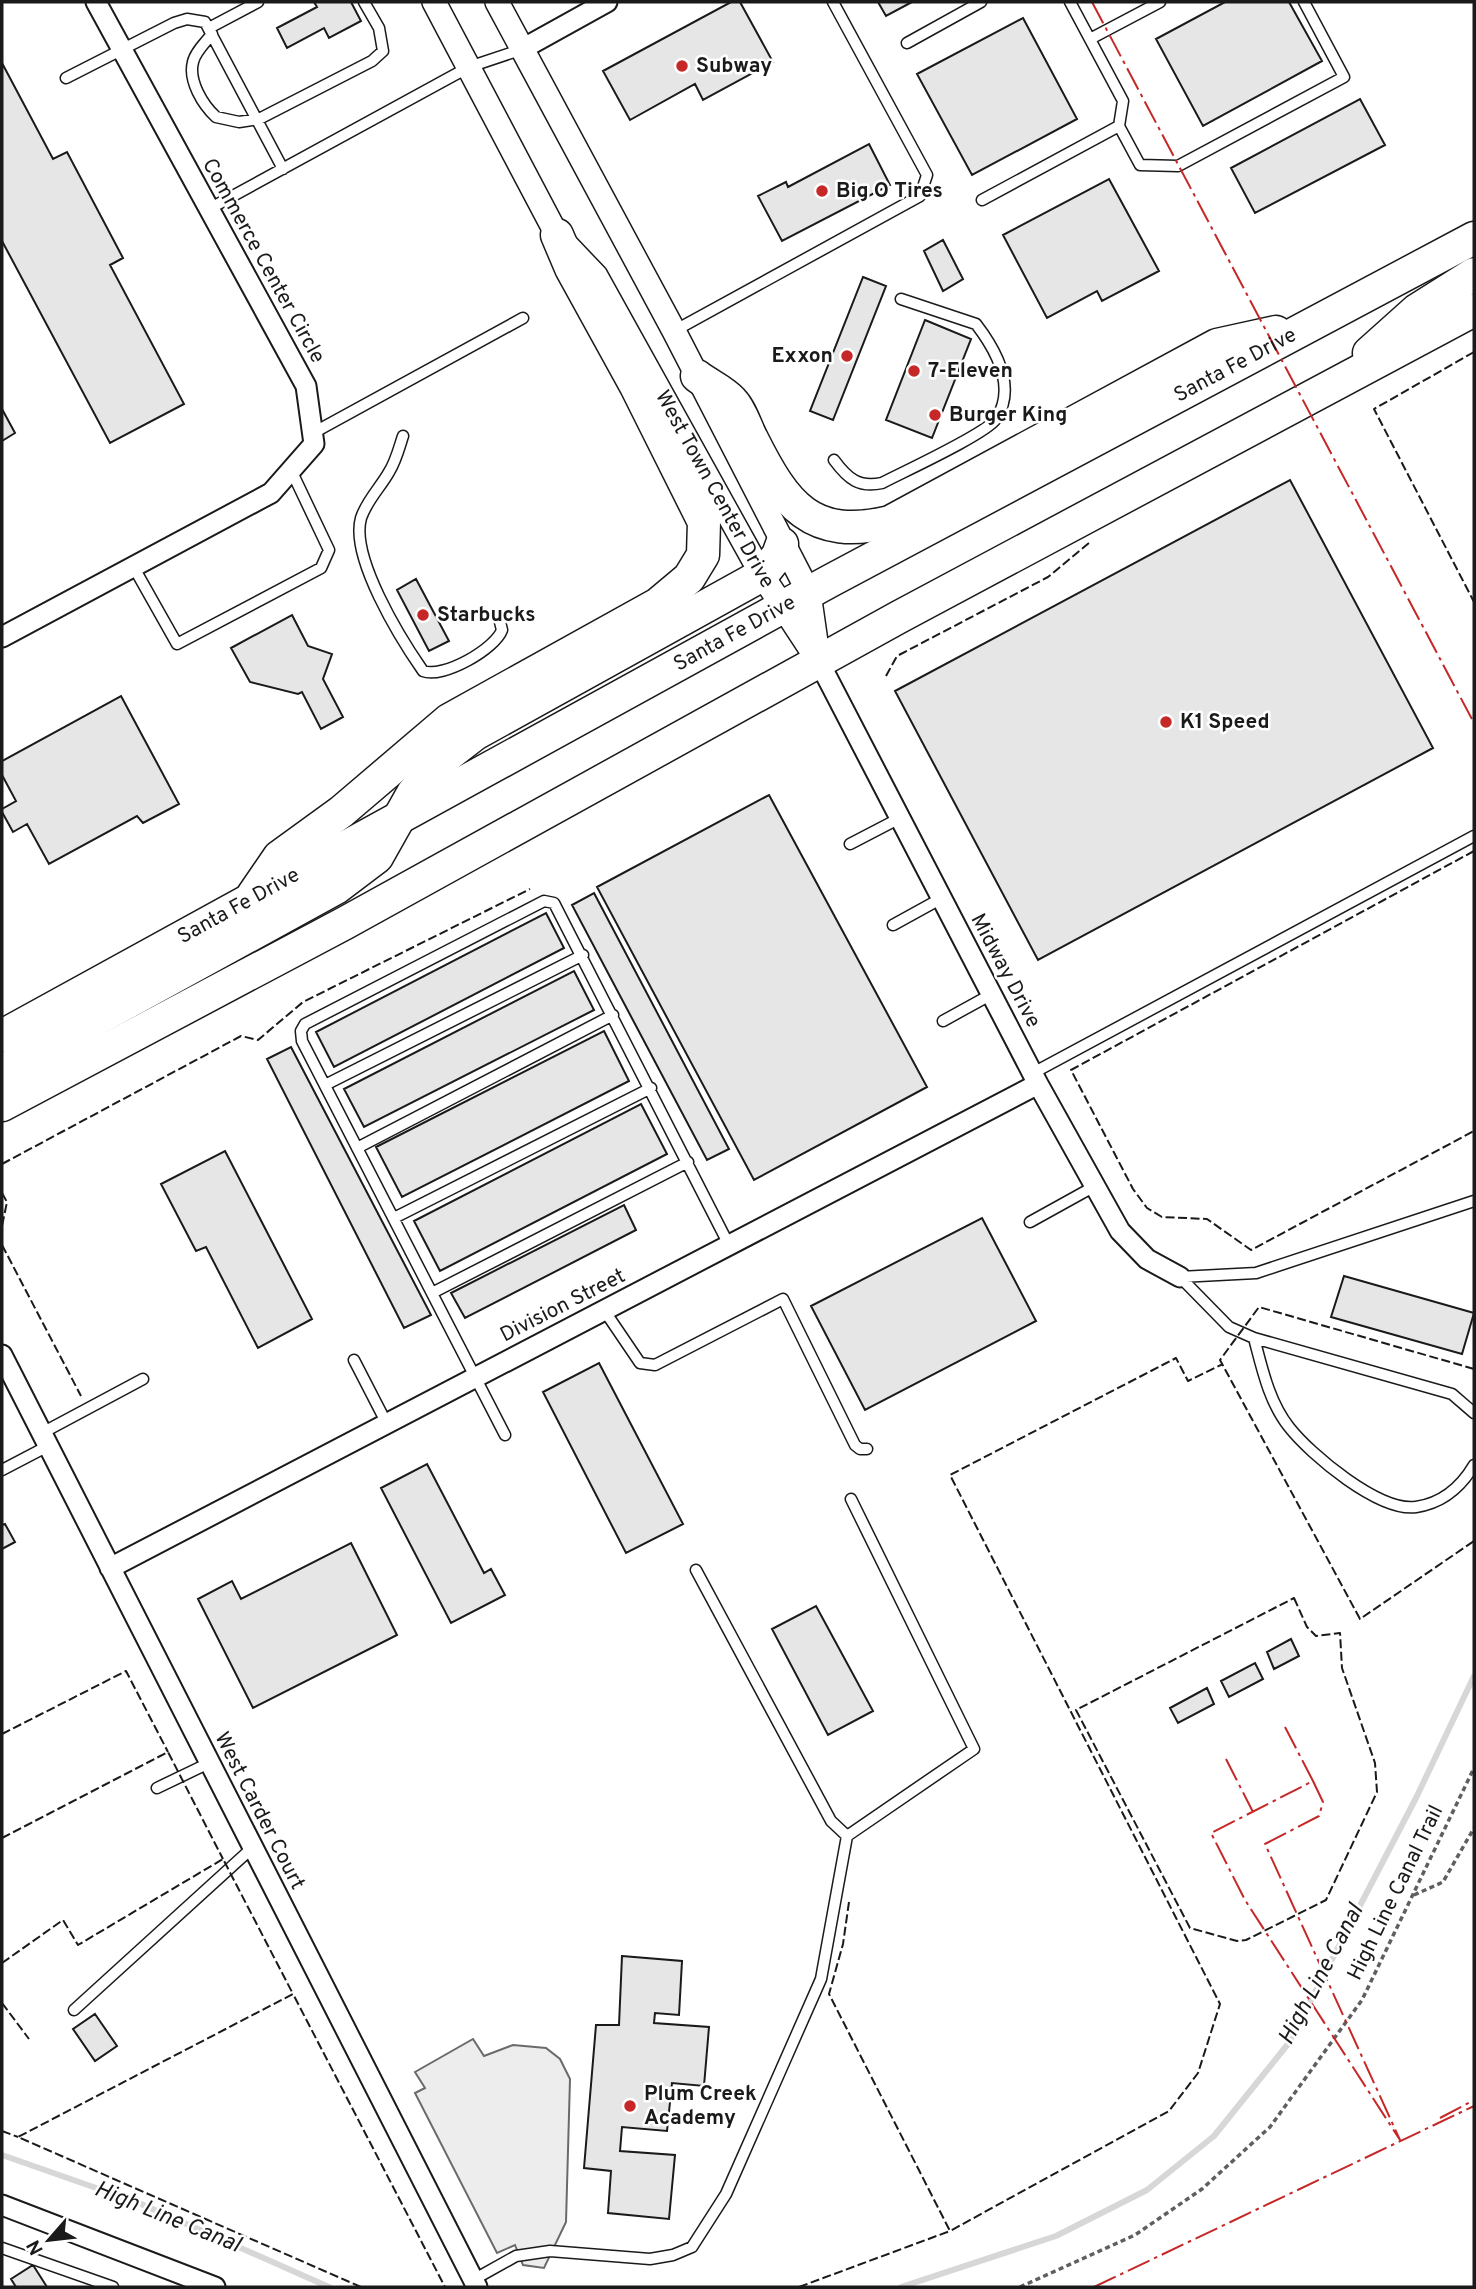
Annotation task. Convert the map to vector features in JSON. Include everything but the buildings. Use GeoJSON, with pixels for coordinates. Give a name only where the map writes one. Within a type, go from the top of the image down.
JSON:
{"type":"FeatureCollection","features":[{"type":"Feature","properties":{"kind":"highway"},"geometry":{"type":"LineString","coordinates":[[250,900],[279,857],[341,812],[449,720],[658,604],[689,578],[703,555],[704,522],[636,386],[571,268],[557,235]]}},
{"type":"Feature","properties":{"kind":"highway","name":"Santa Fe Drive"},"geometry":{"type":"LineString","coordinates":[[2,1036],[398,816],[809,593],[1474,238]]}},
{"type":"Feature","properties":{"kind":"highway"},"geometry":{"type":"LineString","coordinates":[[1332,386],[1417,310],[1474,274]]}},
{"type":"Feature","properties":{"kind":"highway"},"geometry":{"type":"LineString","coordinates":[[2,1105],[345,923],[819,662],[1474,310]]}},
{"type":"Feature","properties":{"kind":"highway"},"geometry":{"type":"LineString","coordinates":[[696,376],[732,401],[764,464],[789,502],[814,522],[830,527],[862,529],[890,522],[1217,345],[1315,323]]}},
{"type":"Feature","properties":{"kind":"highway"},"geometry":{"type":"LineString","coordinates":[[2,1071],[336,888],[377,857],[413,793],[444,758],[475,734],[762,575],[778,555],[782,544]]}},
{"type":"Feature","properties":{"kind":"street","name":"Commerce Center Circle"},"geometry":{"type":"LineString","coordinates":[[96,2],[306,386],[312,433]]}},
{"type":"Feature","properties":{"kind":"street","name":"West Town Center Drive"},"geometry":{"type":"LineString","coordinates":[[434,2],[557,235],[596,276],[762,575],[819,662]]}},
{"type":"Feature","properties":{"kind":"street","name":"West Town Center Drive"},"geometry":{"type":"LineString","coordinates":[[497,2],[674,331],[809,593],[819,662]]}},
{"type":"Feature","properties":{"kind":"street"},"geometry":{"type":"LineString","coordinates":[[524,48],[607,2]]}},
{"type":"Feature","properties":{"kind":"street"},"geometry":{"type":"LineString","coordinates":[[2,637],[271,493],[314,444],[312,433]]}},
{"type":"Feature","properties":{"kind":"street","name":"Midway Drive"},"geometry":{"type":"LineString","coordinates":[[819,662],[1036,1078],[1120,1231],[1147,1259],[1181,1277]]}},
{"type":"Feature","properties":{"kind":"street","name":"Division Street"},"geometry":{"type":"LineString","coordinates":[[110,1568],[729,1245],[1036,1078]]}},
{"type":"Feature","properties":{"kind":"street","name":"West Carder Court"},"geometry":{"type":"LineString","coordinates":[[2,1355],[475,2284]]}},
{"type":"Feature","properties":{"kind":"street"},"geometry":{"type":"LineString","coordinates":[[2,2205],[215,2287]]}},
{"type":"Feature","properties":{"kind":"lane"},"geometry":{"type":"LineString","coordinates":[[258,2],[211,31],[193,60],[192,72],[198,94],[216,117],[239,122],[259,119],[372,61],[383,51],[379,28],[364,2]]}},
{"type":"Feature","properties":{"kind":"lane"},"geometry":{"type":"LineString","coordinates":[[674,331],[920,196],[927,175],[833,2]]}},
{"type":"Feature","properties":{"kind":"lane"},"geometry":{"type":"LineString","coordinates":[[907,43],[981,2]]}},
{"type":"Feature","properties":{"kind":"lane"},"geometry":{"type":"LineString","coordinates":[[1070,2],[1123,101],[1119,126],[1140,165],[1178,166],[1344,77],[1304,2]]}},
{"type":"Feature","properties":{"kind":"lane"},"geometry":{"type":"LineString","coordinates":[[1090,39],[1160,2]]}},
{"type":"Feature","properties":{"kind":"lane"},"geometry":{"type":"LineString","coordinates":[[66,78],[121,48],[187,19],[205,22],[259,119],[283,169]]}},
{"type":"Feature","properties":{"kind":"lane"},"geometry":{"type":"LineString","coordinates":[[209,209],[469,67],[524,48]]}},
{"type":"Feature","properties":{"kind":"lane"},"geometry":{"type":"LineString","coordinates":[[982,200],[1119,126]]}},
{"type":"Feature","properties":{"kind":"lane"},"geometry":{"type":"LineString","coordinates":[[834,460],[855,482],[870,485],[882,483],[990,425],[1002,407],[1005,379],[976,324],[901,299]]}},
{"type":"Feature","properties":{"kind":"lane"},"geometry":{"type":"LineString","coordinates":[[312,433],[523,318]]}},
{"type":"Feature","properties":{"kind":"lane"},"geometry":{"type":"LineString","coordinates":[[403,436],[389,472],[367,503],[361,519],[358,536],[363,564],[423,671],[439,674],[493,646],[502,630],[500,622]]}},
{"type":"Feature","properties":{"kind":"lane"},"geometry":{"type":"LineString","coordinates":[[133,566],[177,644],[321,568],[329,550],[291,470]]}},
{"type":"Feature","properties":{"kind":"lane"},"geometry":{"type":"LineString","coordinates":[[850,844],[900,818]]}},
{"type":"Feature","properties":{"kind":"lane"},"geometry":{"type":"LineString","coordinates":[[1036,1078],[1474,836]]}},
{"type":"Feature","properties":{"kind":"lane"},"geometry":{"type":"LineString","coordinates":[[893,925],[942,898]]}},
{"type":"Feature","properties":{"kind":"lane"},"geometry":{"type":"LineString","coordinates":[[505,1435],[302,1041],[300,1036],[305,1024],[544,901],[558,907],[729,1245]]}},
{"type":"Feature","properties":{"kind":"lane"},"geometry":{"type":"LineString","coordinates":[[325,1085],[583,955]]}},
{"type":"Feature","properties":{"kind":"lane"},"geometry":{"type":"LineString","coordinates":[[943,1021],[992,994]]}},
{"type":"Feature","properties":{"kind":"lane"},"geometry":{"type":"LineString","coordinates":[[357,1148],[613,1014]]}},
{"type":"Feature","properties":{"kind":"lane"},"geometry":{"type":"LineString","coordinates":[[394,1219],[651,1088]]}},
{"type":"Feature","properties":{"kind":"lane"},"geometry":{"type":"LineString","coordinates":[[432,1293],[688,1162]]}},
{"type":"Feature","properties":{"kind":"lane"},"geometry":{"type":"LineString","coordinates":[[1030,1222],[1095,1186]]}},
{"type":"Feature","properties":{"kind":"lane"},"geometry":{"type":"LineString","coordinates":[[1181,1277],[1256,1273],[1474,1201]]}},
{"type":"Feature","properties":{"kind":"lane"},"geometry":{"type":"LineString","coordinates":[[1181,1277],[1229,1326],[1254,1338],[1452,1394],[1474,1413]]}},
{"type":"Feature","properties":{"kind":"lane"},"geometry":{"type":"LineString","coordinates":[[604,1310],[640,1363],[655,1365],[783,1299],[855,1445],[860,1450],[867,1449]]}},
{"type":"Feature","properties":{"kind":"lane"},"geometry":{"type":"LineString","coordinates":[[1254,1338],[1268,1388],[1287,1426],[1328,1468],[1376,1496],[1413,1507],[1439,1501],[1463,1482],[1474,1465]]}},
{"type":"Feature","properties":{"kind":"lane"},"geometry":{"type":"LineString","coordinates":[[354,1360],[387,1423]]}},
{"type":"Feature","properties":{"kind":"lane"},"geometry":{"type":"LineString","coordinates":[[2,1470],[45,1439],[143,1379]]}},
{"type":"Feature","properties":{"kind":"lane"},"geometry":{"type":"LineString","coordinates":[[475,2284],[516,2256],[551,2251],[650,2259],[673,2255],[692,2246],[726,2193],[821,1979],[847,1836],[974,1749],[851,1499]]}},
{"type":"Feature","properties":{"kind":"lane"},"geometry":{"type":"LineString","coordinates":[[696,1570],[831,1821],[847,1836]]}},
{"type":"Feature","properties":{"kind":"lane"},"geometry":{"type":"LineString","coordinates":[[157,1788],[209,1763]]}},
{"type":"Feature","properties":{"kind":"lane"},"geometry":{"type":"LineString","coordinates":[[74,2010],[253,1848]]}},
{"type":"Feature","properties":{"kind":"lane"},"geometry":{"type":"LineString","coordinates":[[2,2248],[113,2287]]}},
{"type":"Feature","properties":{"kind":"path","name":"High Line Canal Trail"},"geometry":{"type":"LineString","coordinates":[[1020,2287],[1135,2235],[1202,2189],[1270,2127],[1362,2000],[1474,1768]]}},
{"type":"Feature","properties":{"kind":"path"},"geometry":{"type":"LineString","coordinates":[[1412,1896],[1443,1881],[1474,1828]]}},
{"type":"Feature","properties":{"kind":"shaded area"},"geometry":{"type":"Polygon","coordinates":[[[473,2039],[484,2056],[513,2045],[546,2048],[560,2059],[570,2079],[566,2222],[544,2268],[523,2265],[515,2245],[497,2253],[415,2093],[425,2088],[415,2072],[473,2039]]]}},
{"type":"Feature","properties":{"kind":"waterway","name":"High Line Canal"},"geometry":{"type":"LineString","coordinates":[[901,2287],[1056,2236],[1147,2190],[1214,2136],[1288,2044],[1416,1798],[1474,1676]]}},
{"type":"Feature","properties":{"kind":"waterway","name":"High Line Canal"},"geometry":{"type":"LineString","coordinates":[[2,2155],[139,2203],[329,2287]]}},
{"type":"Feature","properties":{"kind":"fence"},"geometry":{"type":"LineString","coordinates":[[1474,352],[1374,409],[1474,602]]}},
{"type":"Feature","properties":{"kind":"fence"},"geometry":{"type":"LineString","coordinates":[[886,676],[897,656],[1048,577],[1090,542]]}},
{"type":"Feature","properties":{"kind":"fence"},"geometry":{"type":"LineString","coordinates":[[1474,851],[1071,1070],[1133,1189],[1147,1208],[1162,1217],[1207,1219],[1251,1250],[1474,1131]]}},
{"type":"Feature","properties":{"kind":"fence"},"geometry":{"type":"LineString","coordinates":[[2,1164],[241,1036],[258,1040],[303,1002],[530,889]]}},
{"type":"Feature","properties":{"kind":"fence"},"geometry":{"type":"LineString","coordinates":[[2,1193],[7,1202],[2,1226]]}},
{"type":"Feature","properties":{"kind":"fence"},"geometry":{"type":"LineString","coordinates":[[2,1245],[81,1396]]}},
{"type":"Feature","properties":{"kind":"fence"},"geometry":{"type":"LineString","coordinates":[[1474,1369],[1259,1307],[1220,1360],[1360,1619],[1474,1541]]}},
{"type":"Feature","properties":{"kind":"fence"},"geometry":{"type":"LineString","coordinates":[[849,1902],[843,1944],[829,1994],[950,2231],[1169,2111],[1198,2073],[1220,2004],[950,1475],[1176,1358],[1188,1381],[1223,1364]]}},
{"type":"Feature","properties":{"kind":"fence"},"geometry":{"type":"LineString","coordinates":[[1294,1598],[1307,1627],[1316,1636],[1340,1633],[1342,1668],[1375,1763],[1377,1792],[1326,1900],[1246,1940],[1237,1941],[1190,1928],[1076,1710],[1294,1598]]}},
{"type":"Feature","properties":{"kind":"fence"},"geometry":{"type":"LineString","coordinates":[[2,1734],[126,1671],[168,1752]]}},
{"type":"Feature","properties":{"kind":"fence"},"geometry":{"type":"LineString","coordinates":[[2,1838],[168,1752],[223,1859]]}},
{"type":"Feature","properties":{"kind":"fence"},"geometry":{"type":"LineString","coordinates":[[2,1963],[63,1920],[78,1945],[223,1859],[293,1994]]}},
{"type":"Feature","properties":{"kind":"fence"},"geometry":{"type":"LineString","coordinates":[[361,2287],[18,2137],[293,1994],[445,2287]]}},
{"type":"Feature","properties":{"kind":"fence"},"geometry":{"type":"LineString","coordinates":[[2,2003],[29,2039]]}},
{"type":"Feature","properties":{"kind":"fence"},"geometry":{"type":"LineString","coordinates":[[2,2131],[18,2137]]}},
{"type":"Feature","properties":{"kind":"fence"},"geometry":{"type":"LineString","coordinates":[[799,2287],[950,2231]]}},
{"type":"Feature","properties":{"kind":"power"},"geometry":{"type":"LineString","coordinates":[[1092,2],[1474,723]]}},
{"type":"Feature","properties":{"kind":"power"},"geometry":{"type":"LineString","coordinates":[[1285,1727],[1313,1781]]}},
{"type":"Feature","properties":{"kind":"power"},"geometry":{"type":"LineString","coordinates":[[1226,1759],[1253,1812]]}},
{"type":"Feature","properties":{"kind":"power"},"geometry":{"type":"LineString","coordinates":[[1313,1781],[1323,1802],[1319,1816],[1265,1844],[1400,2140],[1245,1900],[1211,1833],[1313,1781]]}},
{"type":"Feature","properties":{"kind":"power"},"geometry":{"type":"LineString","coordinates":[[1440,2118],[1474,2100]]}},
{"type":"Feature","properties":{"kind":"power"},"geometry":{"type":"LineString","coordinates":[[1094,2287],[1474,2106]]}},
{"type":"Feature","properties":{"kind":"place","name":"Subway"},"geometry":{"type":"Point","coordinates":[682,66]}},
{"type":"Feature","properties":{"kind":"place","name":"Big O Tires"},"geometry":{"type":"Point","coordinates":[822,191]}},
{"type":"Feature","properties":{"kind":"place","name":"Exxon"},"geometry":{"type":"Point","coordinates":[847,356]}},
{"type":"Feature","properties":{"kind":"place","name":"7-Eleven"},"geometry":{"type":"Point","coordinates":[914,371]}},
{"type":"Feature","properties":{"kind":"place","name":"Burger King"},"geometry":{"type":"Point","coordinates":[935,415]}},
{"type":"Feature","properties":{"kind":"place","name":"Starbucks"},"geometry":{"type":"Point","coordinates":[423,615]}},
{"type":"Feature","properties":{"kind":"place","name":"K1 Speed"},"geometry":{"type":"Point","coordinates":[1166,722]}},
{"type":"Feature","properties":{"kind":"place","name":"Plum Creek Academy"},"geometry":{"type":"Point","coordinates":[630,2106]}}]}
